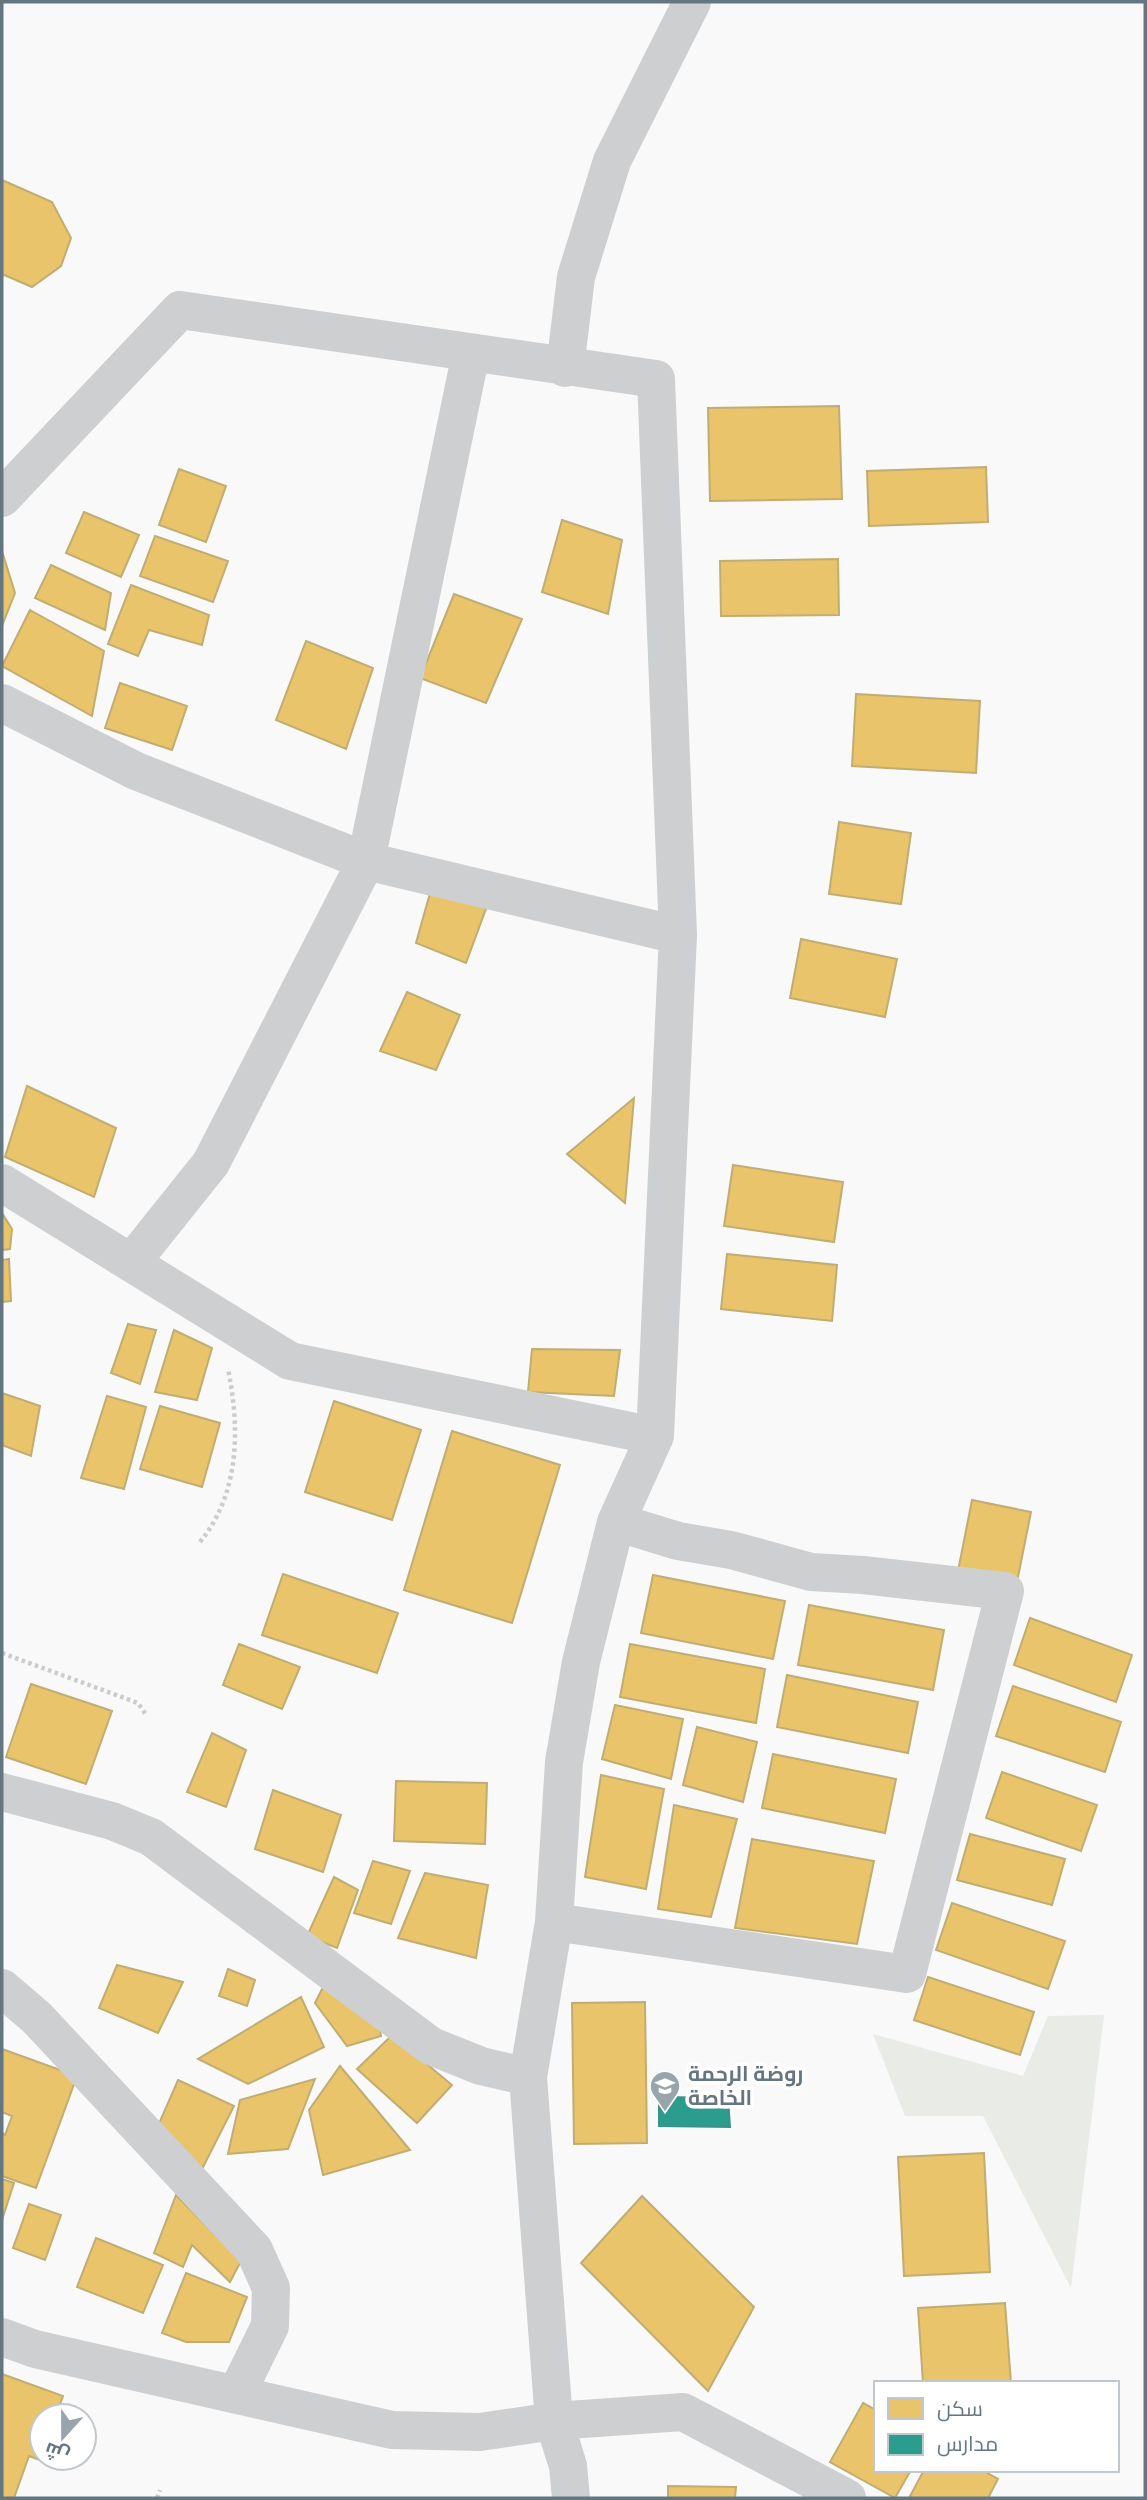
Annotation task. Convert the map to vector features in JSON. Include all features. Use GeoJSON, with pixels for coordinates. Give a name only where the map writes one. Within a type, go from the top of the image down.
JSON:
{"type":"FeatureCollection","features":[{"type":"Feature","properties":{"kind":"street"},"geometry":{"type":"LineString","coordinates":[[565,368],[576,277],[612,161],[692,2]]}},
{"type":"Feature","properties":{"kind":"street"},"geometry":{"type":"LineString","coordinates":[[2,498],[180,310],[565,368],[656,379],[678,935],[656,1436],[616,1522],[581,1662],[564,1762],[554,1922],[528,2077],[554,2421],[568,2466],[571,2498]]}},
{"type":"Feature","properties":{"kind":"street"},"geometry":{"type":"LineString","coordinates":[[131,1264],[211,1163],[366,861],[471,353]]}},
{"type":"Feature","properties":{"kind":"street"},"geometry":{"type":"LineString","coordinates":[[2,703],[136,771],[366,861],[678,935]]}},
{"type":"Feature","properties":{"kind":"street"},"geometry":{"type":"LineString","coordinates":[[2,1184],[290,1361],[656,1436]]}},
{"type":"Feature","properties":{"kind":"street"},"geometry":{"type":"LineString","coordinates":[[554,1922],[907,1973],[1005,1591],[811,1572],[731,1550],[678,1541],[616,1522]]}},
{"type":"Feature","properties":{"kind":"street"},"geometry":{"type":"LineString","coordinates":[[2,1792],[112,1821],[151,1837],[431,2046],[481,2066],[528,2077]]}},
{"type":"Feature","properties":{"kind":"street"},"geometry":{"type":"LineString","coordinates":[[2,1988],[37,2018],[254,2250],[271,2288],[270,2326],[236,2395]]}},
{"type":"Feature","properties":{"kind":"street"},"geometry":{"type":"LineString","coordinates":[[2,2337],[36,2349],[392,2430],[480,2432],[554,2421],[682,2412],[847,2498]]}},
{"type":"Feature","properties":{"kind":"path"},"geometry":{"type":"LineString","coordinates":[[200,1542],[216,1522],[236,1459],[231,1384],[218,1316]]}},
{"type":"Feature","properties":{"kind":"path"},"geometry":{"type":"LineString","coordinates":[[2,1653],[138,1703],[147,1716]]}},
{"type":"Feature","properties":{"kind":"path"},"geometry":{"type":"LineString","coordinates":[[157,2498],[160,2490]]}},
{"type":"Feature","properties":{"kind":"shaded area"},"geometry":{"type":"Polygon","coordinates":[[[1104,2015],[1071,2288],[983,2116],[905,2116],[873,2034],[1023,2076],[1048,2016],[1104,2015]]]}},
{"type":"Feature","properties":{"kind":"building: سكن"},"geometry":{"type":"Polygon","coordinates":[[[2,180],[52,202],[71,238],[61,266],[32,287],[2,274],[2,180]]]}},
{"type":"Feature","properties":{"kind":"building: سكن"},"geometry":{"type":"Polygon","coordinates":[[[839,406],[842,499],[710,501],[708,408],[839,406]]]}},
{"type":"Feature","properties":{"kind":"building: سكن"},"geometry":{"type":"Polygon","coordinates":[[[986,467],[988,522],[869,526],[867,471],[986,467]]]}},
{"type":"Feature","properties":{"kind":"building: سكن"},"geometry":{"type":"Polygon","coordinates":[[[179,469],[226,486],[206,542],[159,525],[179,469]]]}},
{"type":"Feature","properties":{"kind":"building: سكن"},"geometry":{"type":"Polygon","coordinates":[[[84,512],[139,535],[121,577],[66,553],[84,512]]]}},
{"type":"Feature","properties":{"kind":"building: سكن"},"geometry":{"type":"Polygon","coordinates":[[[562,520],[622,540],[608,614],[542,592],[562,520]]]}},
{"type":"Feature","properties":{"kind":"building: سكن"},"geometry":{"type":"Polygon","coordinates":[[[155,536],[228,561],[213,602],[140,576],[155,536]]]}},
{"type":"Feature","properties":{"kind":"building: سكن"},"geometry":{"type":"Polygon","coordinates":[[[2,551],[15,593],[2,626],[2,551]]]}},
{"type":"Feature","properties":{"kind":"building: سكن"},"geometry":{"type":"Polygon","coordinates":[[[838,559],[839,615],[721,616],[720,561],[838,559]]]}},
{"type":"Feature","properties":{"kind":"building: سكن"},"geometry":{"type":"Polygon","coordinates":[[[51,565],[111,593],[105,630],[35,598],[51,565]]]}},
{"type":"Feature","properties":{"kind":"building: سكن"},"geometry":{"type":"Polygon","coordinates":[[[131,585],[209,615],[202,645],[149,630],[138,656],[108,644],[131,585]]]}},
{"type":"Feature","properties":{"kind":"building: سكن"},"geometry":{"type":"Polygon","coordinates":[[[454,594],[522,619],[486,703],[420,678],[454,594]]]}},
{"type":"Feature","properties":{"kind":"building: سكن"},"geometry":{"type":"Polygon","coordinates":[[[30,610],[104,651],[92,716],[2,666],[30,610]]]}},
{"type":"Feature","properties":{"kind":"building: سكن"},"geometry":{"type":"Polygon","coordinates":[[[306,641],[373,668],[346,749],[276,720],[306,641]]]}},
{"type":"Feature","properties":{"kind":"building: سكن"},"geometry":{"type":"Polygon","coordinates":[[[120,683],[187,706],[172,750],[105,728],[120,683]]]}},
{"type":"Feature","properties":{"kind":"building: سكن"},"geometry":{"type":"Polygon","coordinates":[[[856,694],[980,701],[976,773],[852,766],[856,694]]]}},
{"type":"Feature","properties":{"kind":"building: سكن"},"geometry":{"type":"Polygon","coordinates":[[[839,822],[911,833],[901,904],[829,894],[839,822]]]}},
{"type":"Feature","properties":{"kind":"building: سكن"},"geometry":{"type":"Polygon","coordinates":[[[432,886],[487,906],[466,963],[416,943],[432,886]]]}},
{"type":"Feature","properties":{"kind":"building: سكن"},"geometry":{"type":"Polygon","coordinates":[[[801,939],[897,959],[885,1017],[790,998],[801,939]]]}},
{"type":"Feature","properties":{"kind":"building: سكن"},"geometry":{"type":"Polygon","coordinates":[[[407,992],[460,1015],[436,1070],[380,1051],[407,992]]]}},
{"type":"Feature","properties":{"kind":"building: سكن"},"geometry":{"type":"Polygon","coordinates":[[[27,1086],[116,1128],[94,1197],[5,1157],[27,1086]]]}},
{"type":"Feature","properties":{"kind":"building: سكن"},"geometry":{"type":"Polygon","coordinates":[[[634,1098],[625,1203],[567,1154],[634,1098]]]}},
{"type":"Feature","properties":{"kind":"building: سكن"},"geometry":{"type":"Polygon","coordinates":[[[733,1165],[843,1182],[834,1242],[724,1226],[733,1165]]]}},
{"type":"Feature","properties":{"kind":"building: سكن"},"geometry":{"type":"Polygon","coordinates":[[[2,1213],[12,1229],[10,1249],[2,1250],[2,1213]]]}},
{"type":"Feature","properties":{"kind":"building: سكن"},"geometry":{"type":"Polygon","coordinates":[[[727,1254],[837,1265],[832,1321],[721,1309],[727,1254]]]}},
{"type":"Feature","properties":{"kind":"building: سكن"},"geometry":{"type":"Polygon","coordinates":[[[9,1259],[11,1301],[2,1302],[2,1260],[9,1259]]]}},
{"type":"Feature","properties":{"kind":"building: سكن"},"geometry":{"type":"Polygon","coordinates":[[[128,1324],[156,1330],[140,1384],[111,1373],[128,1324]]]}},
{"type":"Feature","properties":{"kind":"building: سكن"},"geometry":{"type":"Polygon","coordinates":[[[174,1330],[212,1348],[197,1400],[155,1392],[174,1330]]]}},
{"type":"Feature","properties":{"kind":"building: سكن"},"geometry":{"type":"Polygon","coordinates":[[[532,1349],[620,1350],[614,1396],[528,1392],[532,1349]]]}},
{"type":"Feature","properties":{"kind":"building: سكن"},"geometry":{"type":"Polygon","coordinates":[[[2,1393],[40,1406],[31,1456],[2,1445],[2,1393]]]}},
{"type":"Feature","properties":{"kind":"building: سكن"},"geometry":{"type":"Polygon","coordinates":[[[107,1396],[146,1407],[124,1489],[81,1478],[107,1396]]]}},
{"type":"Feature","properties":{"kind":"building: سكن"},"geometry":{"type":"Polygon","coordinates":[[[334,1401],[421,1430],[392,1520],[305,1492],[334,1401]]]}},
{"type":"Feature","properties":{"kind":"building: سكن"},"geometry":{"type":"Polygon","coordinates":[[[160,1406],[220,1423],[202,1487],[140,1469],[160,1406]]]}},
{"type":"Feature","properties":{"kind":"building: سكن"},"geometry":{"type":"Polygon","coordinates":[[[452,1431],[560,1465],[512,1623],[404,1590],[452,1431]]]}},
{"type":"Feature","properties":{"kind":"building: سكن"},"geometry":{"type":"Polygon","coordinates":[[[972,1500],[1031,1512],[1017,1582],[958,1571],[972,1500]]]}},
{"type":"Feature","properties":{"kind":"building: سكن"},"geometry":{"type":"Polygon","coordinates":[[[283,1574],[398,1613],[377,1673],[262,1635],[283,1574]]]}},
{"type":"Feature","properties":{"kind":"building: سكن"},"geometry":{"type":"Polygon","coordinates":[[[653,1575],[785,1601],[773,1659],[641,1633],[653,1575]]]}},
{"type":"Feature","properties":{"kind":"building: سكن"},"geometry":{"type":"Polygon","coordinates":[[[809,1605],[944,1630],[933,1690],[798,1665],[809,1605]]]}},
{"type":"Feature","properties":{"kind":"building: سكن"},"geometry":{"type":"Polygon","coordinates":[[[1030,1618],[1132,1655],[1116,1702],[1014,1665],[1030,1618]]]}},
{"type":"Feature","properties":{"kind":"building: سكن"},"geometry":{"type":"Polygon","coordinates":[[[239,1644],[300,1667],[282,1709],[223,1685],[239,1644]]]}},
{"type":"Feature","properties":{"kind":"building: سكن"},"geometry":{"type":"Polygon","coordinates":[[[630,1644],[765,1669],[756,1723],[620,1697],[630,1644]]]}},
{"type":"Feature","properties":{"kind":"building: سكن"},"geometry":{"type":"Polygon","coordinates":[[[787,1675],[918,1702],[908,1753],[777,1727],[787,1675]]]}},
{"type":"Feature","properties":{"kind":"building: سكن"},"geometry":{"type":"Polygon","coordinates":[[[31,1684],[112,1711],[86,1784],[6,1757],[31,1684]]]}},
{"type":"Feature","properties":{"kind":"building: سكن"},"geometry":{"type":"Polygon","coordinates":[[[1013,1686],[1121,1722],[1105,1772],[996,1736],[1013,1686]]]}},
{"type":"Feature","properties":{"kind":"building: سكن"},"geometry":{"type":"Polygon","coordinates":[[[615,1705],[683,1719],[671,1779],[602,1759],[615,1705]]]}},
{"type":"Feature","properties":{"kind":"building: سكن"},"geometry":{"type":"Polygon","coordinates":[[[697,1727],[757,1742],[743,1802],[683,1785],[697,1727]]]}},
{"type":"Feature","properties":{"kind":"building: سكن"},"geometry":{"type":"Polygon","coordinates":[[[212,1733],[246,1750],[226,1807],[187,1792],[212,1733]]]}},
{"type":"Feature","properties":{"kind":"building: سكن"},"geometry":{"type":"Polygon","coordinates":[[[773,1754],[896,1779],[885,1833],[762,1808],[773,1754]]]}},
{"type":"Feature","properties":{"kind":"building: سكن"},"geometry":{"type":"Polygon","coordinates":[[[1002,1772],[1097,1805],[1081,1851],[986,1818],[1002,1772]]]}},
{"type":"Feature","properties":{"kind":"building: سكن"},"geometry":{"type":"Polygon","coordinates":[[[601,1775],[664,1789],[646,1889],[585,1877],[601,1775]]]}},
{"type":"Feature","properties":{"kind":"building: سكن"},"geometry":{"type":"Polygon","coordinates":[[[396,1781],[487,1783],[485,1844],[394,1841],[396,1781]]]}},
{"type":"Feature","properties":{"kind":"building: سكن"},"geometry":{"type":"Polygon","coordinates":[[[273,1790],[341,1815],[323,1872],[255,1849],[273,1790]]]}},
{"type":"Feature","properties":{"kind":"building: سكن"},"geometry":{"type":"Polygon","coordinates":[[[674,1805],[737,1819],[711,1917],[658,1909],[674,1805]]]}},
{"type":"Feature","properties":{"kind":"building: سكن"},"geometry":{"type":"Polygon","coordinates":[[[970,1834],[1065,1859],[1052,1905],[957,1880],[970,1834]]]}},
{"type":"Feature","properties":{"kind":"building: سكن"},"geometry":{"type":"Polygon","coordinates":[[[752,1839],[874,1861],[857,1944],[735,1928],[752,1839]]]}},
{"type":"Feature","properties":{"kind":"building: سكن"},"geometry":{"type":"Polygon","coordinates":[[[373,1861],[410,1871],[391,1924],[354,1913],[373,1861]]]}},
{"type":"Feature","properties":{"kind":"building: سكن"},"geometry":{"type":"Polygon","coordinates":[[[425,1873],[488,1885],[476,1958],[398,1938],[425,1873]]]}},
{"type":"Feature","properties":{"kind":"building: سكن"},"geometry":{"type":"Polygon","coordinates":[[[334,1877],[358,1890],[337,1948],[307,1936],[334,1877]]]}},
{"type":"Feature","properties":{"kind":"building: سكن"},"geometry":{"type":"Polygon","coordinates":[[[952,1903],[1065,1941],[1048,1989],[936,1950],[952,1903]]]}},
{"type":"Feature","properties":{"kind":"building: سكن"},"geometry":{"type":"Polygon","coordinates":[[[117,1965],[183,1982],[158,2033],[99,2008],[117,1965]]]}},
{"type":"Feature","properties":{"kind":"building: سكن"},"geometry":{"type":"Polygon","coordinates":[[[228,1969],[255,1980],[247,2006],[219,1996],[228,1969]]]}},
{"type":"Feature","properties":{"kind":"building: سكن"},"geometry":{"type":"Polygon","coordinates":[[[928,1977],[1034,2012],[1020,2055],[914,2020],[928,1977]]]}},
{"type":"Feature","properties":{"kind":"building: سكن"},"geometry":{"type":"Polygon","coordinates":[[[324,1985],[378,2012],[381,2036],[347,2046],[315,2003],[324,1985]]]}},
{"type":"Feature","properties":{"kind":"building: سكن"},"geometry":{"type":"Polygon","coordinates":[[[301,1997],[324,2047],[248,2084],[198,2059],[301,1997]]]}},
{"type":"Feature","properties":{"kind":"building: سكن"},"geometry":{"type":"Polygon","coordinates":[[[645,2002],[647,2143],[574,2144],[572,2003],[645,2002]]]}},
{"type":"Feature","properties":{"kind":"building: سكن"},"geometry":{"type":"Polygon","coordinates":[[[392,2035],[452,2085],[417,2123],[357,2069],[392,2035]]]}},
{"type":"Feature","properties":{"kind":"building: سكن"},"geometry":{"type":"Polygon","coordinates":[[[2,2049],[77,2076],[36,2188],[2,2176],[2,2133],[5,2135],[12,2116],[2,2112],[2,2049]]]}},
{"type":"Feature","properties":{"kind":"building: سكن"},"geometry":{"type":"Polygon","coordinates":[[[340,2066],[410,2150],[323,2175],[309,2110],[340,2066]]]}},
{"type":"Feature","properties":{"kind":"building: سكن"},"geometry":{"type":"Polygon","coordinates":[[[315,2079],[288,2149],[228,2154],[240,2100],[315,2079]]]}},
{"type":"Feature","properties":{"kind":"building: سكن"},"geometry":{"type":"Polygon","coordinates":[[[178,2080],[234,2106],[197,2179],[154,2135],[178,2080]]]}},
{"type":"Feature","properties":{"kind":"building: سكن"},"geometry":{"type":"Polygon","coordinates":[[[984,2153],[990,2272],[904,2276],[898,2157],[984,2153]]]}},
{"type":"Feature","properties":{"kind":"building: سكن"},"geometry":{"type":"Polygon","coordinates":[[[2,2179],[14,2183],[2,2220],[2,2179]]]}},
{"type":"Feature","properties":{"kind":"building: سكن"},"geometry":{"type":"Polygon","coordinates":[[[176,2195],[241,2261],[230,2282],[192,2245],[183,2267],[154,2253],[176,2195]]]}},
{"type":"Feature","properties":{"kind":"building: سكن"},"geometry":{"type":"Polygon","coordinates":[[[642,2196],[754,2307],[708,2391],[581,2263],[642,2196]]]}},
{"type":"Feature","properties":{"kind":"building: سكن"},"geometry":{"type":"Polygon","coordinates":[[[29,2204],[61,2215],[45,2260],[13,2248],[29,2204]]]}},
{"type":"Feature","properties":{"kind":"building: سكن"},"geometry":{"type":"Polygon","coordinates":[[[96,2238],[163,2265],[143,2313],[77,2287],[96,2238]]]}},
{"type":"Feature","properties":{"kind":"building: سكن"},"geometry":{"type":"Polygon","coordinates":[[[186,2273],[247,2297],[229,2342],[186,2342],[162,2333],[186,2273]]]}},
{"type":"Feature","properties":{"kind":"building: سكن"},"geometry":{"type":"Polygon","coordinates":[[[1005,2303],[1011,2381],[923,2381],[918,2308],[1005,2303]]]}},
{"type":"Feature","properties":{"kind":"building: سكن"},"geometry":{"type":"Polygon","coordinates":[[[2,2374],[63,2396],[61,2402],[28,2402],[28,2459],[14,2498],[2,2498],[2,2374]]]}},
{"type":"Feature","properties":{"kind":"building: سكن"},"geometry":{"type":"Polygon","coordinates":[[[863,2403],[874,2409],[874,2472],[910,2472],[895,2498],[830,2462],[863,2403]]]}},
{"type":"Feature","properties":{"kind":"building: سكن"},"geometry":{"type":"Polygon","coordinates":[[[923,2472],[986,2472],[998,2479],[988,2498],[909,2498],[923,2472]]]}},
{"type":"Feature","properties":{"kind":"building: سكن"},"geometry":{"type":"Polygon","coordinates":[[[668,2486],[736,2487],[735,2498],[668,2498],[668,2486]]]}},
{"type":"Feature","properties":{"kind":"building: مدارس"},"geometry":{"type":"Polygon","coordinates":[[[659,2097],[728,2098],[730,2127],[659,2126],[659,2097]]]}},
{"type":"Feature","properties":{"kind":"place","name":"روضة الرحمة الخاصة"},"geometry":{"type":"Point","coordinates":[665,2113]}}]}
